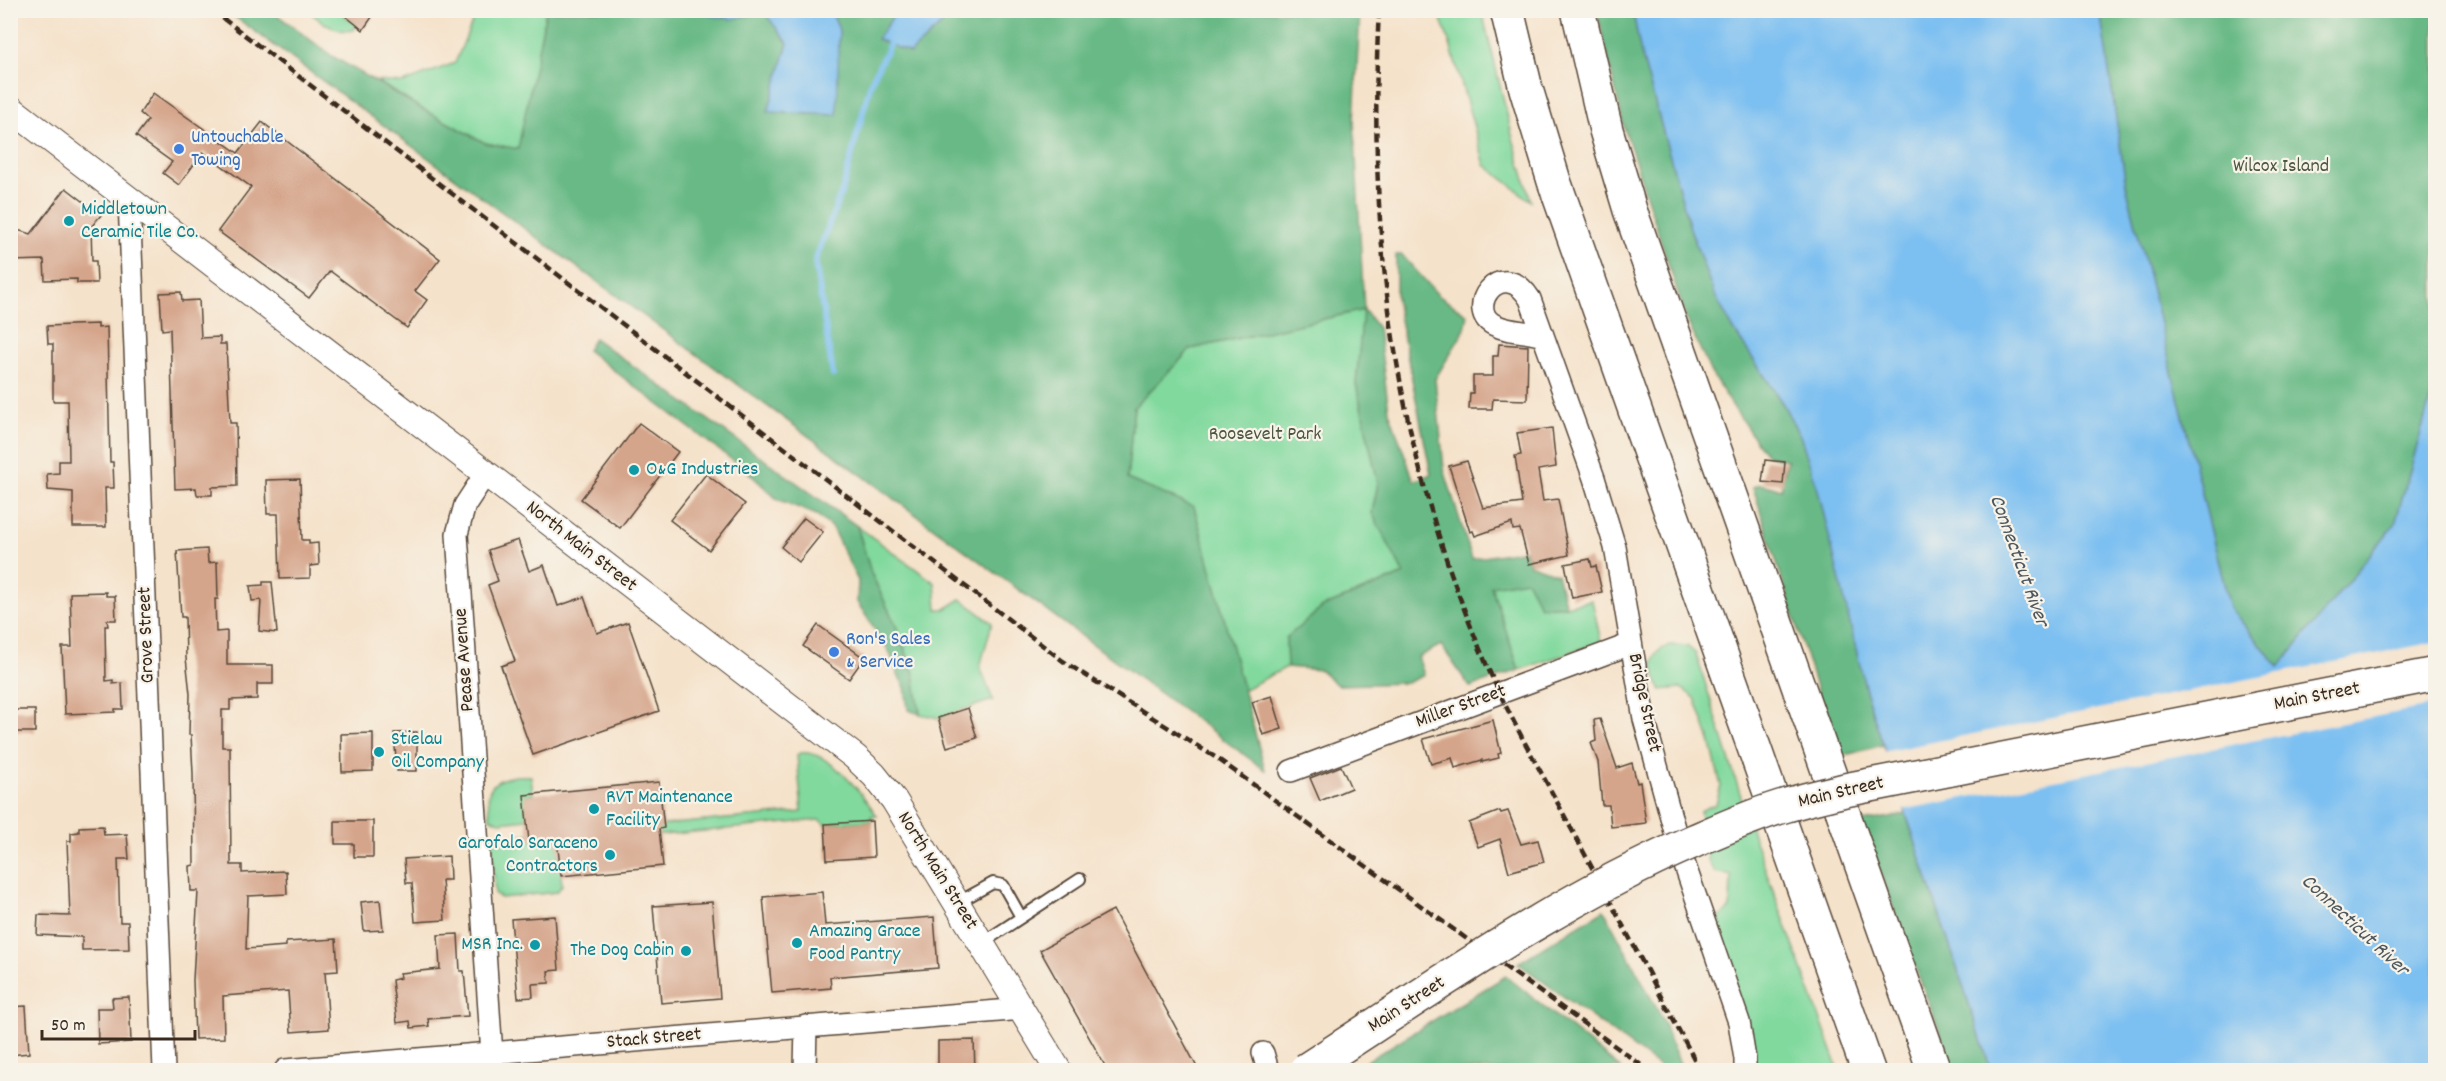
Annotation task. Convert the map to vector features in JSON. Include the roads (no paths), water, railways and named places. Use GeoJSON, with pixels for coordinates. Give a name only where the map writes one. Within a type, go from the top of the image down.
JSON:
{"type":"FeatureCollection","features":[{"type":"Feature","properties":{"kind":"highway"},"geometry":{"type":"LineString","coordinates":[[1507,10],[1526,89],[1554,181],[1869,1071]]}},
{"type":"Feature","properties":{"kind":"highway"},"geometry":{"type":"LineString","coordinates":[[1578,10],[1606,129],[1637,231],[1934,1071]]}},
{"type":"Feature","properties":{"kind":"highway","name":"Main Street"},"geometry":{"type":"LineString","coordinates":[[1306,1071],[1519,933],[1579,898],[1673,850],[1729,825],[1786,805],[1845,790],[2436,674]]}},
{"type":"Feature","properties":{"kind":"street","name":"North Main Street"},"geometry":{"type":"LineString","coordinates":[[10,108],[861,763],[894,800],[1023,1009],[1058,1071]]}},
{"type":"Feature","properties":{"kind":"street","name":"Grove Street"},"geometry":{"type":"LineString","coordinates":[[129,200],[164,1071]]}},
{"type":"Feature","properties":{"kind":"street","name":"Bridge Street"},"geometry":{"type":"LineString","coordinates":[[1543,336],[1594,478],[1615,547],[1644,719],[1682,857],[1739,1022],[1745,1071]]}},
{"type":"Feature","properties":{"kind":"street","name":"Pease Avenue"},"geometry":{"type":"LineString","coordinates":[[486,473],[465,505],[457,534],[492,1062]]}},
{"type":"Feature","properties":{"kind":"street","name":"Miller Street"},"geometry":{"type":"LineString","coordinates":[[1291,771],[1631,644]]}},
{"type":"Feature","properties":{"kind":"street","name":"Stack Street"},"geometry":{"type":"LineString","coordinates":[[285,1071],[492,1062],[806,1026],[1023,1009]]}},
{"type":"Feature","properties":{"kind":"street"},"geometry":{"type":"LineString","coordinates":[[805,1071],[806,1026]]}},
{"type":"Feature","properties":{"kind":"lane"},"geometry":{"type":"LineString","coordinates":[[982,943],[1080,879]]}},
{"type":"Feature","properties":{"kind":"lane"},"geometry":{"type":"LineString","coordinates":[[957,903],[993,883],[1003,885],[1021,917]]}},
{"type":"Feature","properties":{"kind":"water"},"geometry":{"type":"Polygon","coordinates":[[[706,10],[831,11],[839,30],[837,115],[768,112],[788,43],[764,12],[732,19],[704,15],[706,10]]]}},
{"type":"Feature","properties":{"kind":"water"},"geometry":{"type":"Polygon","coordinates":[[[897,11],[957,11],[910,53],[877,39],[897,11]]]}},
{"type":"Feature","properties":{"kind":"water","name":"Connecticut River"},"geometry":{"type":"Polygon","coordinates":[[[1633,11],[2100,11],[2126,185],[2230,608],[2279,667],[2395,524],[2435,382],[2435,1070],[1991,1070],[1868,699],[1818,490],[1801,438],[1783,404],[1734,330],[1713,292],[1690,228],[1640,49],[1633,11]]]}},
{"type":"Feature","properties":{"kind":"waterway"},"geometry":{"type":"LineString","coordinates":[[833,375],[815,261],[843,188],[871,82],[893,37]]}},
{"type":"Feature","properties":{"kind":"railway"},"geometry":{"type":"LineString","coordinates":[[212,10],[1063,661],[1218,759],[1648,1070]]}},
{"type":"Feature","properties":{"kind":"railway"},"geometry":{"type":"LineString","coordinates":[[1379,10],[1376,94],[1383,258],[1393,338],[1408,418],[1427,497],[1452,575],[1482,654],[1501,695],[1700,1070]]}},
{"type":"Feature","properties":{"kind":"place","name":"Untouchable Towing"},"geometry":{"type":"Point","coordinates":[179,149]}},
{"type":"Feature","properties":{"kind":"place","name":"Middletown Ceramic Tile Co."},"geometry":{"type":"Point","coordinates":[69,221]}},
{"type":"Feature","properties":{"kind":"place","name":"O&G Industries"},"geometry":{"type":"Point","coordinates":[634,470]}},
{"type":"Feature","properties":{"kind":"place","name":"Ron's Sales & Service"},"geometry":{"type":"Point","coordinates":[834,652]}},
{"type":"Feature","properties":{"kind":"place","name":"Stielau Oil Company"},"geometry":{"type":"Point","coordinates":[379,752]}},
{"type":"Feature","properties":{"kind":"place","name":"RVT Maintenance Facility"},"geometry":{"type":"Point","coordinates":[594,809]}},
{"type":"Feature","properties":{"kind":"place","name":"Garofalo Saraceno Contractors"},"geometry":{"type":"Point","coordinates":[610,855]}},
{"type":"Feature","properties":{"kind":"place","name":"Amazing Grace Food Pantry"},"geometry":{"type":"Point","coordinates":[797,943]}},
{"type":"Feature","properties":{"kind":"place","name":"MSR Inc."},"geometry":{"type":"Point","coordinates":[535,945]}},
{"type":"Feature","properties":{"kind":"place","name":"The Dog Cabin"},"geometry":{"type":"Point","coordinates":[686,951]}},
{"type":"Feature","properties":{"kind":"park label","name":"Wilcox Island"},"geometry":{"type":"Point","coordinates":[2281,167]}},
{"type":"Feature","properties":{"kind":"park label","name":"Roosevelt Park"},"geometry":{"type":"Point","coordinates":[1265,435]}}]}
